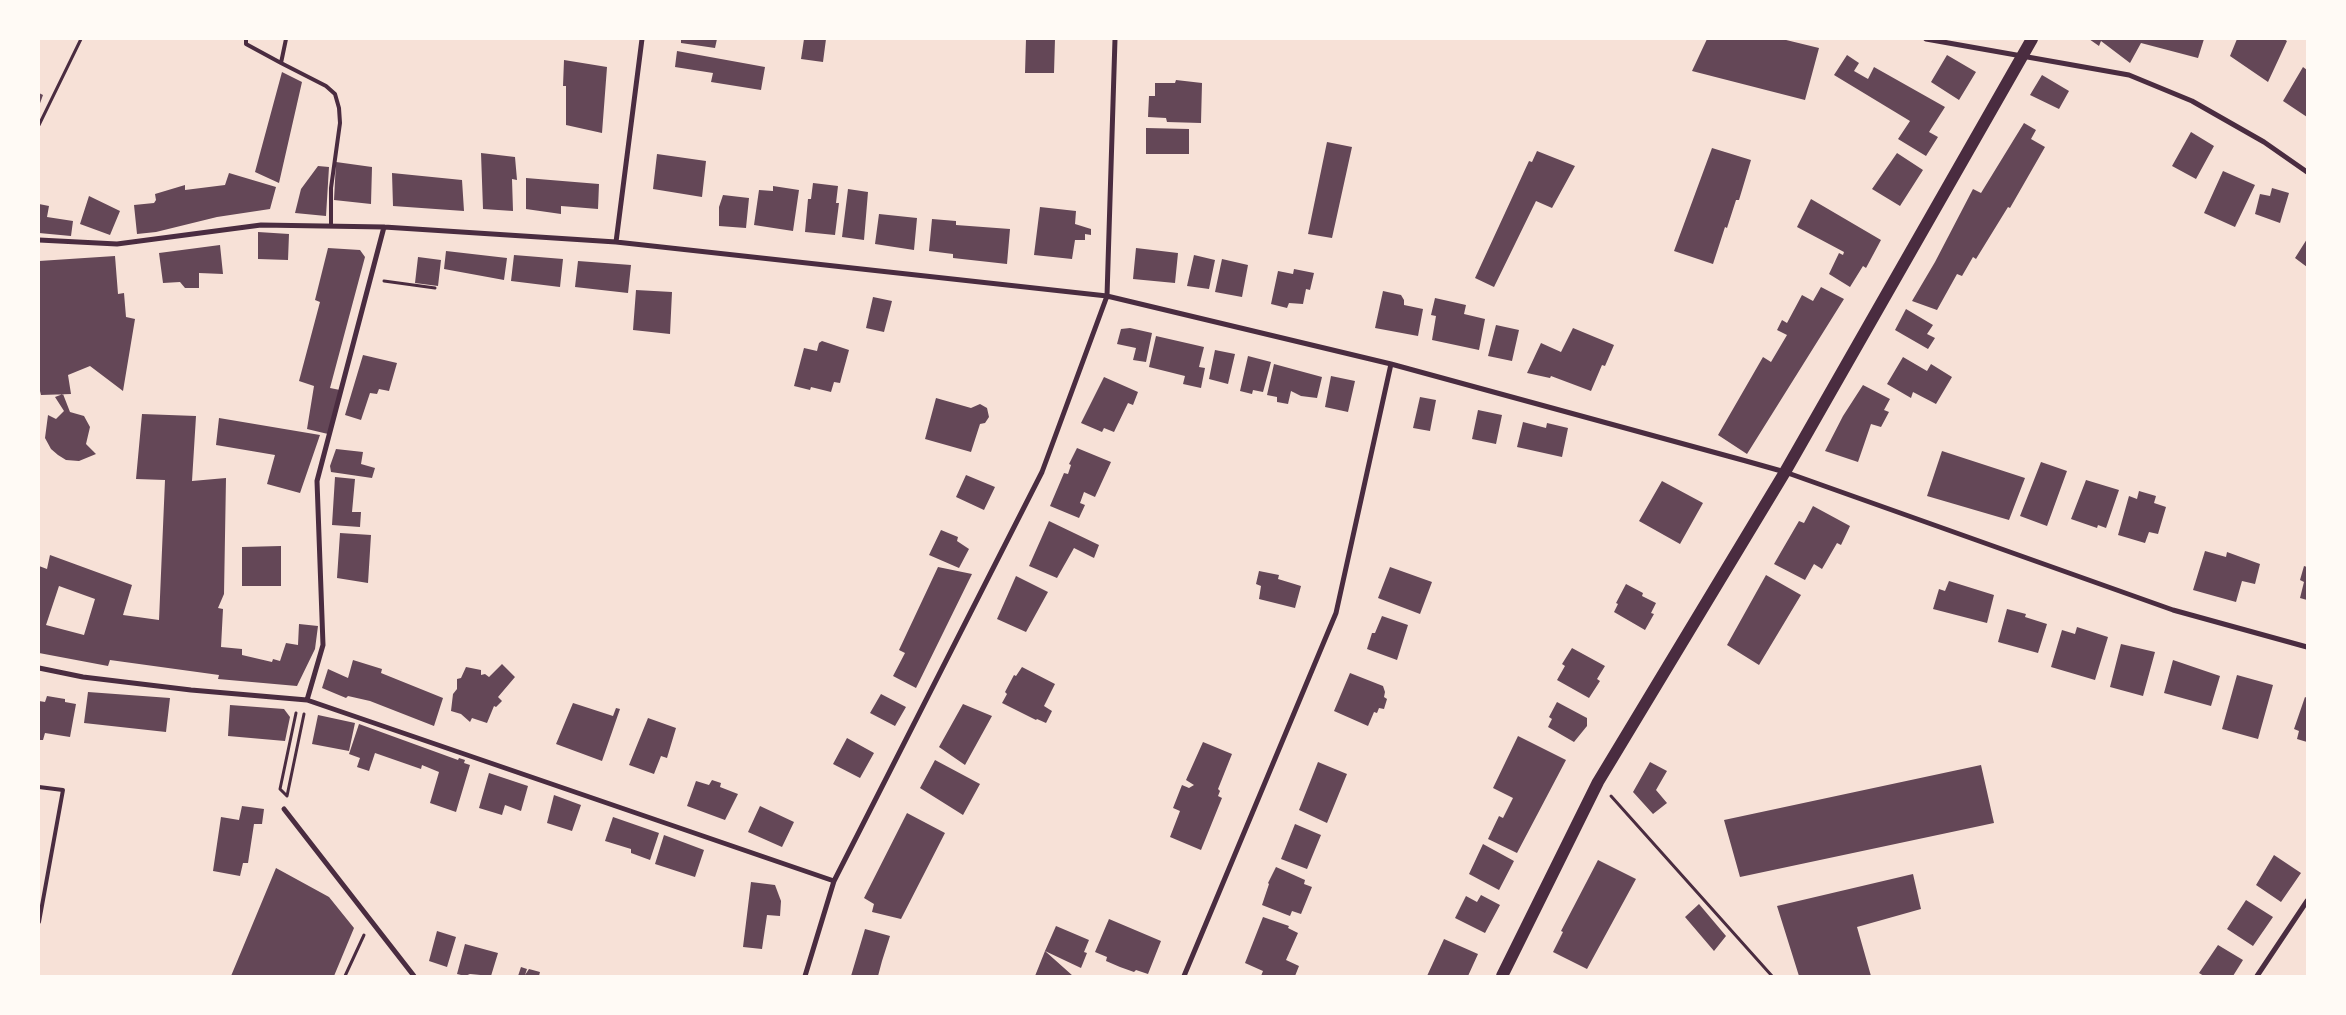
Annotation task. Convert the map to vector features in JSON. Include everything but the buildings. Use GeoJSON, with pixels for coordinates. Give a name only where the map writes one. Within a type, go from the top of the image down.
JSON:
{"type":"FeatureCollection","features":[{"type":"Feature","properties":{"kind":"main road"},"geometry":{"type":"LineString","coordinates":[[1502,976],[1598,782],[1785,472],[2032,39]]}},
{"type":"Feature","properties":{"kind":"street"},"geometry":{"type":"LineString","coordinates":[[616,242],[642,39]]}},
{"type":"Feature","properties":{"kind":"street"},"geometry":{"type":"LineString","coordinates":[[805,976],[834,881],[1042,472],[1107,296],[1115,39]]}},
{"type":"Feature","properties":{"kind":"street"},"geometry":{"type":"LineString","coordinates":[[1926,39],[2129,75],[2192,101],[2264,142],[2307,172]]}},
{"type":"Feature","properties":{"kind":"street"},"geometry":{"type":"LineString","coordinates":[[39,240],[117,244],[260,225],[384,227],[616,242],[1107,296],[1391,364],[1785,472],[2173,610],[2307,647]]}},
{"type":"Feature","properties":{"kind":"street"},"geometry":{"type":"LineString","coordinates":[[307,700],[323,645],[317,481],[384,227]]}},
{"type":"Feature","properties":{"kind":"street"},"geometry":{"type":"LineString","coordinates":[[1184,976],[1336,613],[1391,364]]}},
{"type":"Feature","properties":{"kind":"street"},"geometry":{"type":"LineString","coordinates":[[39,668],[92,678],[307,700],[834,881]]}},
{"type":"Feature","properties":{"kind":"street"},"geometry":{"type":"LineString","coordinates":[[284,808],[414,976]]}},
{"type":"Feature","properties":{"kind":"street"},"geometry":{"type":"LineString","coordinates":[[2257,976],[2307,901]]}},
{"type":"Feature","properties":{"kind":"lane"},"geometry":{"type":"LineString","coordinates":[[246,39],[246,44],[326,86],[335,94],[339,108],[340,123],[332,172],[331,226]]}},
{"type":"Feature","properties":{"kind":"lane"},"geometry":{"type":"LineString","coordinates":[[281,63],[286,39]]}},
{"type":"Feature","properties":{"kind":"lane"},"geometry":{"type":"LineString","coordinates":[[39,787],[63,790],[39,922]]}},
{"type":"Feature","properties":{"kind":"path"},"geometry":{"type":"LineString","coordinates":[[39,125],[82,39]]}},
{"type":"Feature","properties":{"kind":"path"},"geometry":{"type":"LineString","coordinates":[[370,280],[435,288]]}},
{"type":"Feature","properties":{"kind":"path"},"geometry":{"type":"LineString","coordinates":[[287,796],[280,789],[299,700]]}},
{"type":"Feature","properties":{"kind":"path"},"geometry":{"type":"LineString","coordinates":[[284,808],[307,700]]}},
{"type":"Feature","properties":{"kind":"path"},"geometry":{"type":"LineString","coordinates":[[1598,782],[1772,976]]}},
{"type":"Feature","properties":{"kind":"path"},"geometry":{"type":"LineString","coordinates":[[345,976],[371,921]]}}]}
